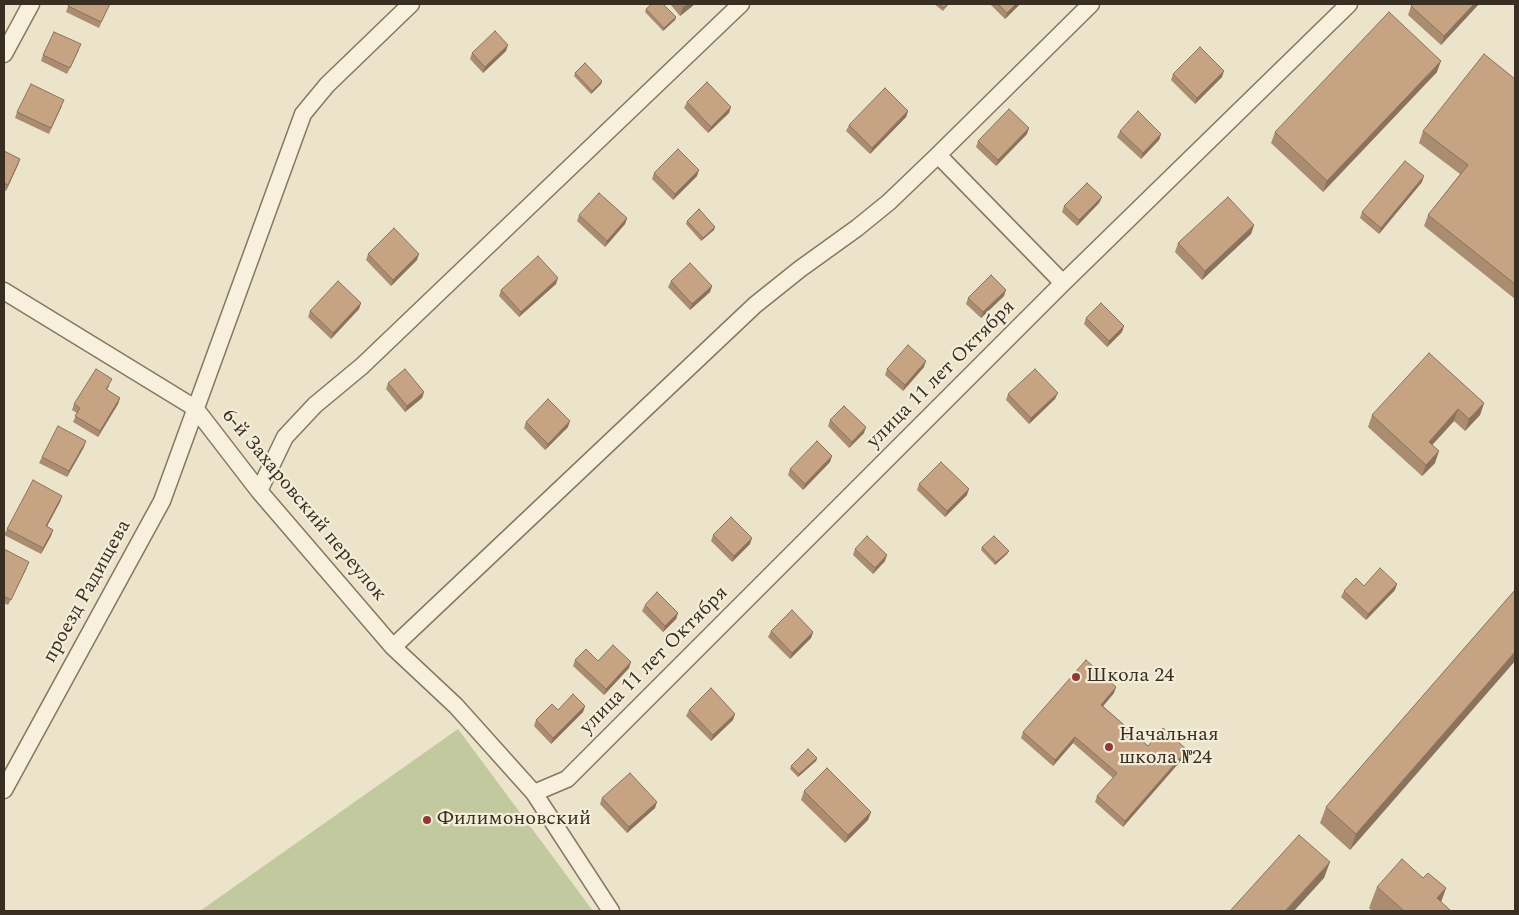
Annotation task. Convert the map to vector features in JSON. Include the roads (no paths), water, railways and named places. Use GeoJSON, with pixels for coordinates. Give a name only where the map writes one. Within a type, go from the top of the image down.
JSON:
{"type":"FeatureCollection","features":[{"type":"Feature","properties":{"kind":"street"},"geometry":{"type":"LineString","coordinates":[[4,54],[32,4]]}},
{"type":"Feature","properties":{"kind":"street","name":"проезд Радищева"},"geometry":{"type":"LineString","coordinates":[[4,790],[162,501],[303,114],[327,85],[411,4]]}},
{"type":"Feature","properties":{"kind":"street"},"geometry":{"type":"LineString","coordinates":[[259,492],[285,437],[315,405],[362,366],[741,4]]}},
{"type":"Feature","properties":{"kind":"street"},"geometry":{"type":"LineString","coordinates":[[393,647],[755,305],[800,268],[857,228],[938,156],[1091,4]]}},
{"type":"Feature","properties":{"kind":"street","name":"улица 11 лет Октября"},"geometry":{"type":"LineString","coordinates":[[534,793],[567,779],[1063,283],[1349,4]]}},
{"type":"Feature","properties":{"kind":"street"},"geometry":{"type":"LineString","coordinates":[[938,156],[1063,283]]}},
{"type":"Feature","properties":{"kind":"street","name":"6-й Захаровский переулок"},"geometry":{"type":"LineString","coordinates":[[4,291],[195,408],[259,492],[393,647],[456,706],[534,793],[611,911]]}},
{"type":"Feature","properties":{"kind":"place","name":"Школа 24"},"geometry":{"type":"Point","coordinates":[1076,677]}},
{"type":"Feature","properties":{"kind":"place","name":"Начальная школа №24"},"geometry":{"type":"Point","coordinates":[1109,747]}},
{"type":"Feature","properties":{"kind":"place","name":"Филимоновский"},"geometry":{"type":"Point","coordinates":[427,820]}}]}
